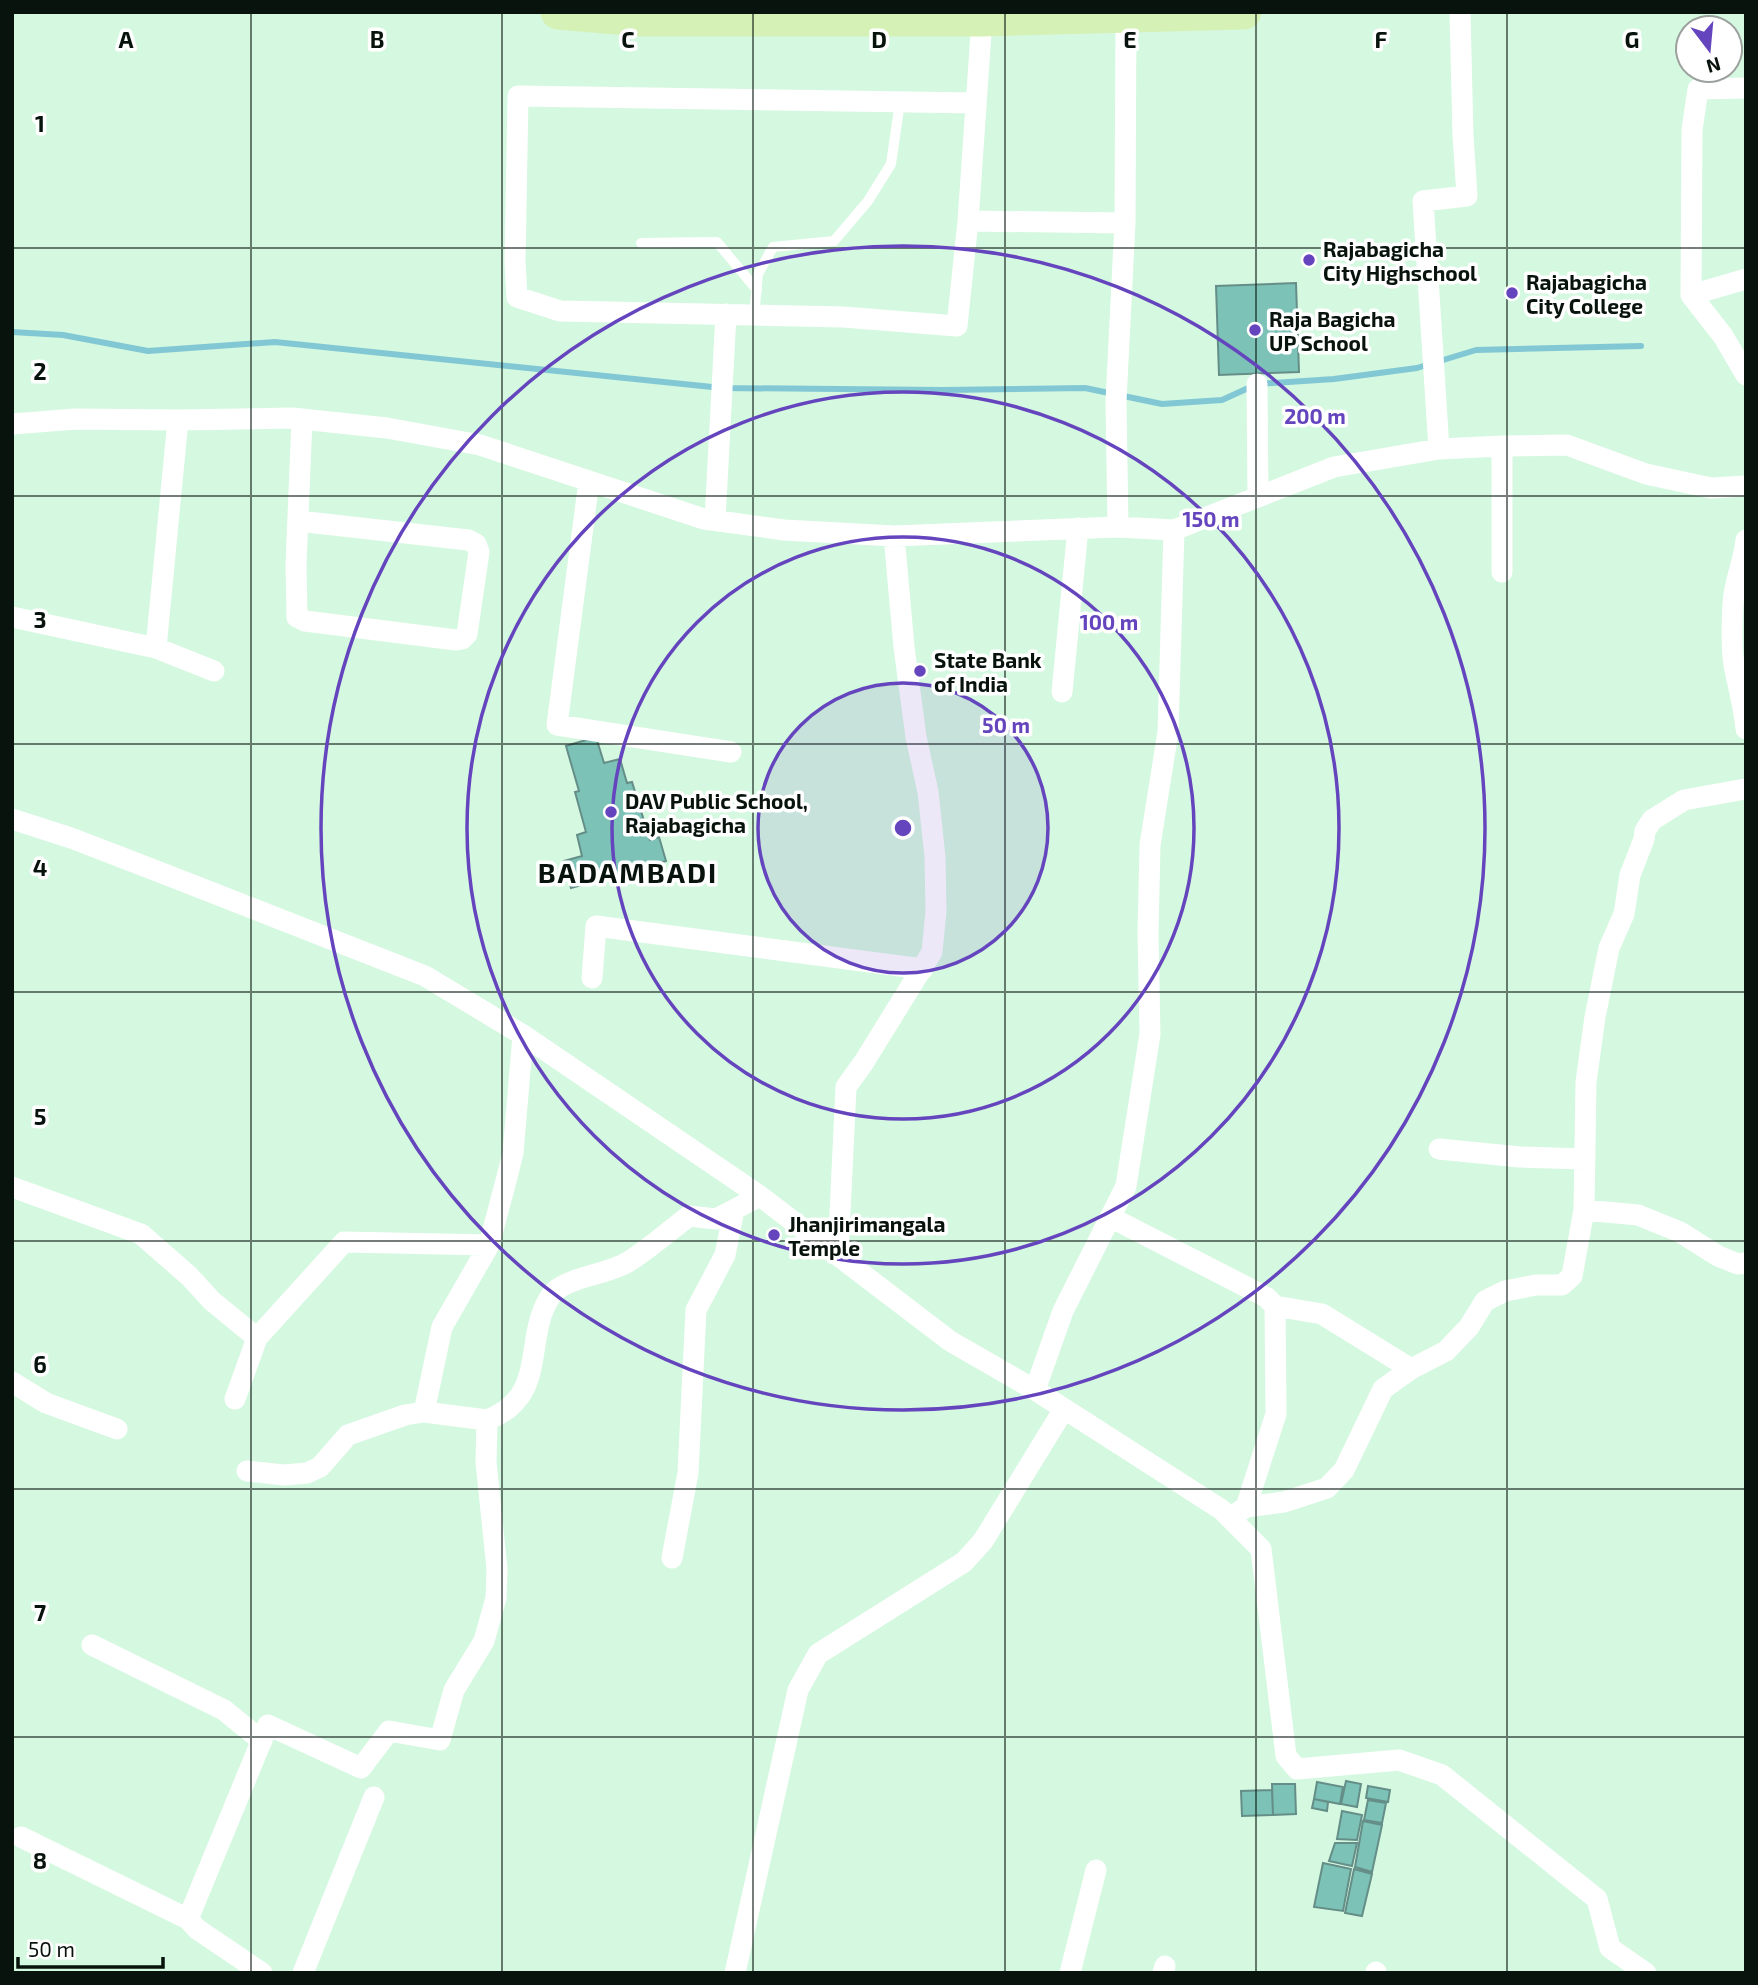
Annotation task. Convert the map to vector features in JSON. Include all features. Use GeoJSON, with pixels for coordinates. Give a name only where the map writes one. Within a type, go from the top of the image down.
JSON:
{"type":"FeatureCollection","features":[{"type":"Feature","properties":{"kind":"main road"},"geometry":{"type":"LineString","coordinates":[[558,12],[640,19],[982,19],[1244,12]]}},
{"type":"Feature","properties":{"kind":"street"},"geometry":{"type":"LineString","coordinates":[[1439,449],[1423,201],[1467,196],[1460,12]]}},
{"type":"Feature","properties":{"kind":"street"},"geometry":{"type":"LineString","coordinates":[[1118,527],[1116,401],[1125,223],[1126,15]]}},
{"type":"Feature","properties":{"kind":"street"},"geometry":{"type":"LineString","coordinates":[[976,103],[518,96],[515,262],[517,297],[560,311],[843,317],[957,326],[968,221],[982,19]]}},
{"type":"Feature","properties":{"kind":"street"},"geometry":{"type":"LineString","coordinates":[[1746,88],[1698,89],[1692,130],[1691,295],[1723,336],[1746,375]]}},
{"type":"Feature","properties":{"kind":"street"},"geometry":{"type":"LineString","coordinates":[[968,221],[1125,223]]}},
{"type":"Feature","properties":{"kind":"street"},"geometry":{"type":"LineString","coordinates":[[1691,295],[1746,279]]}},
{"type":"Feature","properties":{"kind":"street"},"geometry":{"type":"LineString","coordinates":[[715,520],[726,314]]}},
{"type":"Feature","properties":{"kind":"street"},"geometry":{"type":"LineString","coordinates":[[1257,384],[1258,497]]}},
{"type":"Feature","properties":{"kind":"street"},"geometry":{"type":"LineString","coordinates":[[12,424],[76,419],[302,419],[387,428],[480,445],[704,519],[784,530],[894,536],[1118,527],[1174,530],[1334,467],[1439,449],[1567,446],[1646,474],[1712,488],[1746,486]]}},
{"type":"Feature","properties":{"kind":"street"},"geometry":{"type":"LineString","coordinates":[[298,521],[468,540],[476,544],[479,552],[467,634],[456,640],[305,621],[297,617],[296,565],[302,419]]}},
{"type":"Feature","properties":{"kind":"street"},"geometry":{"type":"LineString","coordinates":[[156,648],[178,420]]}},
{"type":"Feature","properties":{"kind":"street"},"geometry":{"type":"LineString","coordinates":[[1502,446],[1502,572]]}},
{"type":"Feature","properties":{"kind":"street"},"geometry":{"type":"LineString","coordinates":[[589,481],[557,725],[731,752]]}},
{"type":"Feature","properties":{"kind":"street"},"geometry":{"type":"LineString","coordinates":[[1062,692],[1077,528]]}},
{"type":"Feature","properties":{"kind":"street"},"geometry":{"type":"LineString","coordinates":[[1035,1390],[1063,1311],[1126,1186],[1150,1034],[1150,845],[1168,732],[1174,530]]}},
{"type":"Feature","properties":{"kind":"street"},"geometry":{"type":"LineString","coordinates":[[838,1255],[846,1087],[932,952],[936,911],[935,857],[928,792],[914,724],[894,536]]}},
{"type":"Feature","properties":{"kind":"street"},"geometry":{"type":"LineString","coordinates":[[1746,540],[1735,580],[1732,617],[1734,664],[1746,729]]}},
{"type":"Feature","properties":{"kind":"street"},"geometry":{"type":"LineString","coordinates":[[12,617],[156,648],[214,671]]}},
{"type":"Feature","properties":{"kind":"street"},"geometry":{"type":"LineString","coordinates":[[12,819],[71,838],[425,976],[523,1035],[761,1196],[950,1341],[1035,1390],[1222,1510],[1238,1513],[1327,1488],[1344,1470],[1384,1388],[1411,1369],[1446,1352],[1469,1327],[1485,1301],[1505,1292],[1536,1285],[1562,1285],[1572,1276],[1584,1210],[1586,1082],[1595,1017],[1609,948],[1621,925],[1628,901],[1630,875],[1645,831],[1652,820],[1684,800],[1745,789],[1746,783]]}},
{"type":"Feature","properties":{"kind":"street"},"geometry":{"type":"LineString","coordinates":[[592,978],[596,926],[923,968]]}},
{"type":"Feature","properties":{"kind":"street"},"geometry":{"type":"LineString","coordinates":[[424,1412],[442,1327],[489,1245],[513,1153],[523,1035]]}},
{"type":"Feature","properties":{"kind":"street"},"geometry":{"type":"LineString","coordinates":[[1439,1149],[1520,1157],[1585,1159]]}},
{"type":"Feature","properties":{"kind":"street"},"geometry":{"type":"LineString","coordinates":[[12,1186],[141,1234],[212,1301],[257,1338]]}},
{"type":"Feature","properties":{"kind":"street"},"geometry":{"type":"LineString","coordinates":[[247,1471],[284,1475],[307,1473],[320,1467],[348,1435],[405,1415],[424,1412],[487,1420],[506,1413],[522,1393],[531,1371],[543,1308],[552,1293],[568,1283],[626,1263],[689,1216],[716,1219],[761,1196]]}},
{"type":"Feature","properties":{"kind":"street"},"geometry":{"type":"LineString","coordinates":[[672,1558],[688,1474],[696,1310],[725,1255],[734,1210]]}},
{"type":"Feature","properties":{"kind":"street"},"geometry":{"type":"LineString","coordinates":[[1584,1210],[1638,1215],[1680,1232],[1718,1256],[1738,1264],[1746,1263]]}},
{"type":"Feature","properties":{"kind":"street"},"geometry":{"type":"LineString","coordinates":[[1110,1217],[1266,1297],[1275,1306],[1322,1314],[1411,1369]]}},
{"type":"Feature","properties":{"kind":"street"},"geometry":{"type":"LineString","coordinates":[[235,1399],[257,1338],[344,1242],[489,1245]]}},
{"type":"Feature","properties":{"kind":"street"},"geometry":{"type":"LineString","coordinates":[[1238,1513],[1276,1414],[1275,1306]]}},
{"type":"Feature","properties":{"kind":"street"},"geometry":{"type":"LineString","coordinates":[[12,1382],[46,1403],[117,1429]]}},
{"type":"Feature","properties":{"kind":"street"},"geometry":{"type":"LineString","coordinates":[[735,1973],[798,1690],[818,1654],[964,1562],[984,1541],[1064,1409]]}},
{"type":"Feature","properties":{"kind":"street"},"geometry":{"type":"LineString","coordinates":[[188,1919],[268,1725],[361,1768],[389,1731],[440,1740],[454,1690],[484,1641],[496,1598],[497,1569],[486,1462],[487,1420]]}},
{"type":"Feature","properties":{"kind":"street"},"geometry":{"type":"LineString","coordinates":[[1238,1513],[1261,1549],[1286,1756],[1297,1769],[1399,1760],[1442,1775],[1597,1899],[1609,1948],[1646,1973]]}},
{"type":"Feature","properties":{"kind":"street"},"geometry":{"type":"LineString","coordinates":[[92,1645],[224,1710],[261,1741]]}},
{"type":"Feature","properties":{"kind":"street"},"geometry":{"type":"LineString","coordinates":[[303,1973],[374,1797]]}},
{"type":"Feature","properties":{"kind":"street"},"geometry":{"type":"LineString","coordinates":[[21,1837],[188,1919],[206,1936],[262,1973]]}},
{"type":"Feature","properties":{"kind":"street"},"geometry":{"type":"LineString","coordinates":[[1070,1973],[1096,1870]]}},
{"type":"Feature","properties":{"kind":"lane"},"geometry":{"type":"LineString","coordinates":[[754,316],[758,274],[773,247],[834,241],[868,201],[891,164],[900,102]]}},
{"type":"Feature","properties":{"kind":"lane"},"geometry":{"type":"LineString","coordinates":[[641,243],[716,242],[757,290]]}},
{"type":"Feature","properties":{"kind":"building","name":"Raja Bagicha UP School"},"geometry":{"type":"Polygon","coordinates":[[[1296,283],[1299,372],[1219,375],[1216,286],[1296,283]]]}},
{"type":"Feature","properties":{"kind":"building","name":"DAV Public School, Rajabagicha"},"geometry":{"type":"Polygon","coordinates":[[[596,737],[604,763],[620,759],[627,783],[632,782],[650,840],[659,837],[666,861],[571,888],[564,861],[582,856],[577,835],[586,832],[575,792],[579,791],[566,746],[596,737]]]}},
{"type":"Feature","properties":{"kind":"building"},"geometry":{"type":"Polygon","coordinates":[[[1346,1781],[1361,1784],[1357,1807],[1341,1804],[1346,1781]]]}},
{"type":"Feature","properties":{"kind":"building"},"geometry":{"type":"Polygon","coordinates":[[[1317,1782],[1343,1787],[1340,1804],[1314,1799],[1317,1782]]]}},
{"type":"Feature","properties":{"kind":"building"},"geometry":{"type":"Polygon","coordinates":[[[1272,1784],[1295,1784],[1296,1814],[1273,1815],[1272,1784]]]}},
{"type":"Feature","properties":{"kind":"building"},"geometry":{"type":"Polygon","coordinates":[[[1368,1786],[1390,1790],[1388,1802],[1366,1798],[1368,1786]]]}},
{"type":"Feature","properties":{"kind":"building"},"geometry":{"type":"Polygon","coordinates":[[[1272,1790],[1273,1815],[1242,1816],[1241,1791],[1272,1790]]]}},
{"type":"Feature","properties":{"kind":"building"},"geometry":{"type":"Polygon","coordinates":[[[1314,1799],[1328,1802],[1327,1811],[1312,1808],[1314,1799]]]}},
{"type":"Feature","properties":{"kind":"building"},"geometry":{"type":"Polygon","coordinates":[[[1368,1800],[1386,1803],[1382,1823],[1364,1820],[1368,1800]]]}},
{"type":"Feature","properties":{"kind":"building"},"geometry":{"type":"Polygon","coordinates":[[[1342,1811],[1362,1815],[1357,1840],[1337,1839],[1342,1811]]]}},
{"type":"Feature","properties":{"kind":"building"},"geometry":{"type":"Polygon","coordinates":[[[1363,1821],[1382,1825],[1372,1872],[1355,1867],[1363,1821]]]}},
{"type":"Feature","properties":{"kind":"building"},"geometry":{"type":"Polygon","coordinates":[[[1335,1843],[1357,1843],[1352,1866],[1329,1861],[1335,1843]]]}},
{"type":"Feature","properties":{"kind":"building"},"geometry":{"type":"Polygon","coordinates":[[[1323,1863],[1351,1869],[1343,1911],[1314,1907],[1323,1863]]]}},
{"type":"Feature","properties":{"kind":"building"},"geometry":{"type":"Polygon","coordinates":[[[1354,1869],[1372,1874],[1362,1916],[1345,1913],[1354,1869]]]}},
{"type":"Feature","properties":{"kind":"waterway"},"geometry":{"type":"LineString","coordinates":[[12,332],[63,335],[148,351],[275,342],[722,388],[1085,388],[1162,404],[1222,400],[1257,384],[1334,379],[1417,368],[1476,350],[1641,346]]}},
{"type":"Feature","properties":{"kind":"place","name":"Rajabagicha City Highschool"},"geometry":{"type":"Point","coordinates":[1309,260]}},
{"type":"Feature","properties":{"kind":"place","name":"Rajabagicha City College"},"geometry":{"type":"Point","coordinates":[1512,293]}},
{"type":"Feature","properties":{"kind":"place","name":"Raja Bagicha UP School"},"geometry":{"type":"Point","coordinates":[1255,330]}},
{"type":"Feature","properties":{"kind":"place","name":"State Bank of India"},"geometry":{"type":"Point","coordinates":[920,671]}},
{"type":"Feature","properties":{"kind":"place","name":"DAV Public School, Rajabagicha"},"geometry":{"type":"Point","coordinates":[611,812]}},
{"type":"Feature","properties":{"kind":"place","name":"Jhanjirimangala Temple"},"geometry":{"type":"Point","coordinates":[774,1235]}},
{"type":"Feature","properties":{"kind":"district","name":"BADAMBADI"},"geometry":{"type":"Point","coordinates":[628,872]}}]}
